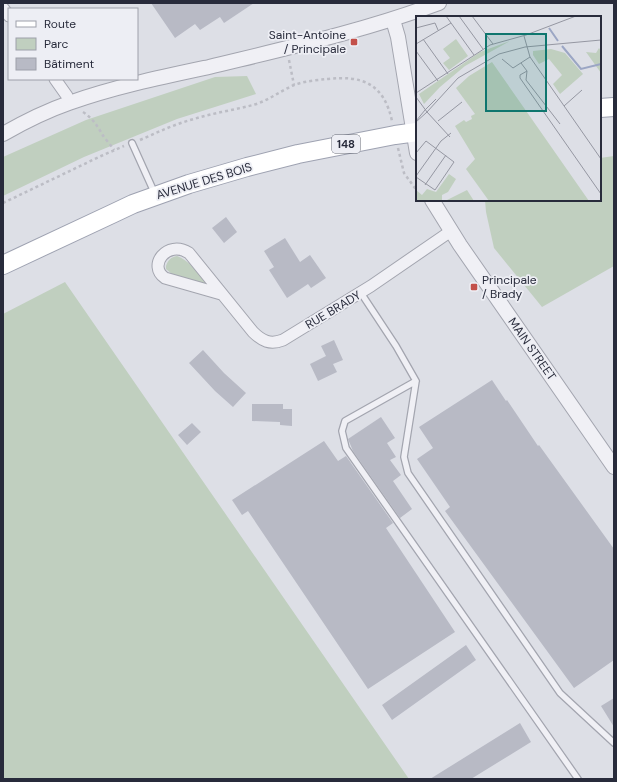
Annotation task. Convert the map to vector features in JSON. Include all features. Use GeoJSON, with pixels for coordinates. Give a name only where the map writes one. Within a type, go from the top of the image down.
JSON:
{"type":"FeatureCollection","features":[{"type":"Feature","properties":{"kind":"main road"},"geometry":{"type":"LineString","coordinates":[[601,108],[614,107]]}},
{"type":"Feature","properties":{"kind":"main road","name":"AVENUE DES BOIS"},"geometry":{"type":"LineString","coordinates":[[3,266],[114,213],[155,196],[223,174],[267,162],[344,144],[415,132]]}},
{"type":"Feature","properties":{"kind":"street"},"geometry":{"type":"LineString","coordinates":[[3,134],[40,115],[70,103],[121,88],[306,44],[393,20],[439,3]]}},
{"type":"Feature","properties":{"kind":"street"},"geometry":{"type":"LineString","coordinates":[[393,20],[398,37],[416,142]]}},
{"type":"Feature","properties":{"kind":"street"},"geometry":{"type":"LineString","coordinates":[[56,80],[70,103]]}},
{"type":"Feature","properties":{"kind":"street","name":"MAIN STREET"},"geometry":{"type":"LineString","coordinates":[[433,201],[451,231],[614,467]]}},
{"type":"Feature","properties":{"kind":"street","name":"RUE BRADY"},"geometry":{"type":"LineString","coordinates":[[221,294],[165,278],[162,276],[159,269],[159,260],[167,251],[171,249],[185,250],[193,256],[221,294],[260,339],[265,342],[273,342],[283,340],[361,293],[451,231]]}},
{"type":"Feature","properties":{"kind":"lane"},"geometry":{"type":"LineString","coordinates":[[132,143],[155,196]]}},
{"type":"Feature","properties":{"kind":"lane"},"geometry":{"type":"LineString","coordinates":[[361,293],[396,346],[416,381],[404,457],[408,473],[560,693],[614,743]]}},
{"type":"Feature","properties":{"kind":"lane"},"geometry":{"type":"LineString","coordinates":[[416,381],[346,420],[342,431],[346,448],[578,779]]}},
{"type":"Feature","properties":{"kind":"path"},"geometry":{"type":"LineString","coordinates":[[288,57],[294,85]]}},
{"type":"Feature","properties":{"kind":"path"},"geometry":{"type":"LineString","coordinates":[[3,203],[114,150],[173,126],[194,119],[254,104],[294,85],[311,81],[336,78],[353,78],[363,81],[376,88],[381,94],[391,113]]}},
{"type":"Feature","properties":{"kind":"path"},"geometry":{"type":"LineString","coordinates":[[70,103],[97,124],[102,135],[114,150]]}},
{"type":"Feature","properties":{"kind":"path"},"geometry":{"type":"LineString","coordinates":[[401,164],[404,174],[416,190]]}},
{"type":"Feature","properties":{"kind":"green space"},"geometry":{"type":"Polygon","coordinates":[[[247,76],[256,94],[177,119],[84,157],[3,196],[3,157],[86,120],[215,77],[247,76]]]}},
{"type":"Feature","properties":{"kind":"green space"},"geometry":{"type":"Polygon","coordinates":[[[614,156],[614,266],[542,307],[494,248],[485,201],[601,201],[601,158],[614,156]]]}},
{"type":"Feature","properties":{"kind":"green space"},"geometry":{"type":"Polygon","coordinates":[[[177,256],[190,264],[207,283],[205,285],[172,274],[166,269],[169,260],[177,256]]]}},
{"type":"Feature","properties":{"kind":"green space"},"geometry":{"type":"Polygon","coordinates":[[[65,282],[409,779],[3,779],[3,314],[65,282]]]}},
{"type":"Feature","properties":{"kind":"building"},"geometry":{"type":"Polygon","coordinates":[[[151,3],[254,3],[224,23],[220,17],[200,30],[195,24],[175,38],[151,3]]]}},
{"type":"Feature","properties":{"kind":"building"},"geometry":{"type":"Polygon","coordinates":[[[226,217],[237,232],[224,243],[212,228],[226,217]]]}},
{"type":"Feature","properties":{"kind":"building"},"geometry":{"type":"Polygon","coordinates":[[[285,238],[300,262],[310,255],[326,278],[311,288],[308,284],[287,298],[269,270],[274,267],[264,251],[285,238]]]}},
{"type":"Feature","properties":{"kind":"building"},"geometry":{"type":"Polygon","coordinates":[[[334,340],[343,360],[333,364],[337,372],[318,381],[310,364],[326,356],[321,346],[334,340]]]}},
{"type":"Feature","properties":{"kind":"building"},"geometry":{"type":"Polygon","coordinates":[[[203,350],[224,373],[246,393],[233,407],[215,391],[189,363],[203,350]]]}},
{"type":"Feature","properties":{"kind":"building"},"geometry":{"type":"Polygon","coordinates":[[[492,380],[538,446],[539,445],[614,549],[614,660],[574,688],[445,511],[450,507],[417,459],[433,448],[419,427],[492,380]]]}},
{"type":"Feature","properties":{"kind":"building"},"geometry":{"type":"Polygon","coordinates":[[[252,404],[283,404],[283,409],[292,409],[292,426],[280,425],[280,422],[252,421],[252,404]]]}},
{"type":"Feature","properties":{"kind":"building"},"geometry":{"type":"Polygon","coordinates":[[[381,417],[395,438],[387,443],[396,457],[390,460],[401,475],[393,481],[412,509],[400,518],[353,451],[348,439],[381,417]]]}},
{"type":"Feature","properties":{"kind":"building"},"geometry":{"type":"Polygon","coordinates":[[[192,423],[201,432],[187,445],[178,435],[192,423]]]}},
{"type":"Feature","properties":{"kind":"building"},"geometry":{"type":"Polygon","coordinates":[[[324,441],[338,461],[346,456],[393,523],[386,528],[455,632],[368,689],[248,511],[242,515],[232,500],[324,441]]]}},
{"type":"Feature","properties":{"kind":"building"},"geometry":{"type":"Polygon","coordinates":[[[466,645],[476,660],[392,720],[382,705],[466,645]]]}},
{"type":"Feature","properties":{"kind":"building"},"geometry":{"type":"Polygon","coordinates":[[[614,698],[614,727],[601,706],[614,698]]]}},
{"type":"Feature","properties":{"kind":"building"},"geometry":{"type":"Polygon","coordinates":[[[520,723],[531,742],[471,779],[430,779],[520,723]]]}},
{"type":"Feature","properties":{"kind":"place","name":"Saint-Antoine / Principale"},"geometry":{"type":"Point","coordinates":[354,42]}},
{"type":"Feature","properties":{"kind":"place","name":"Principale / Brady"},"geometry":{"type":"Point","coordinates":[474,287]}}]}
